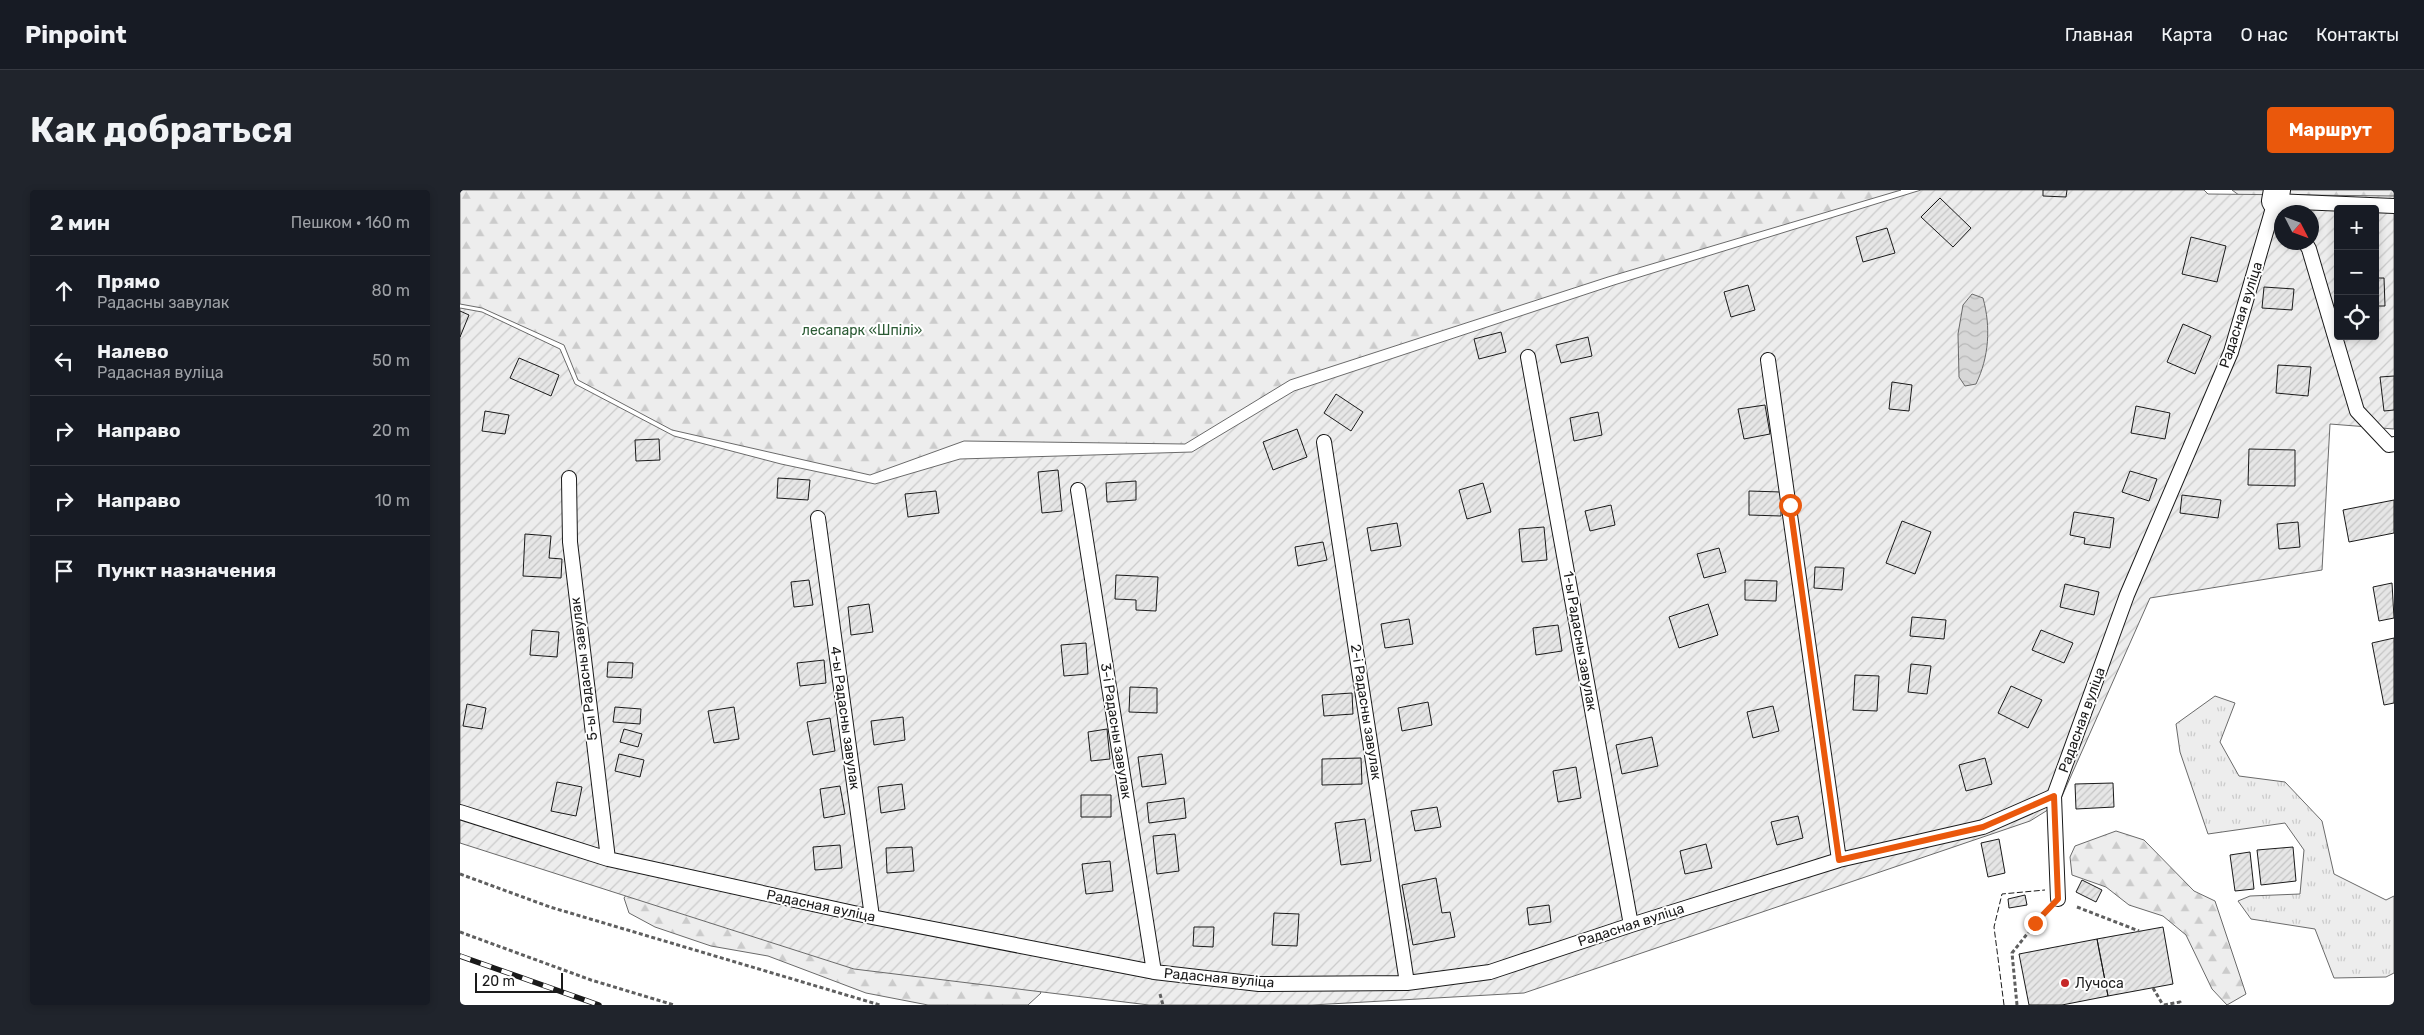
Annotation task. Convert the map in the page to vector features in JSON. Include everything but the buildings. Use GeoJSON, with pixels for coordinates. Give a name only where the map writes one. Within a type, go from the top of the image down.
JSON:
{"type":"FeatureCollection","features":[{"type":"Feature","properties":{"kind":"lane","name":"Радасная вуліца"},"geometry":{"type":"LineString","coordinates":[[460,812],[608,859],[872,917],[1154,972],[1259,984],[1407,983],[1490,972],[1631,924],[1839,860],[1983,827],[2054,796],[2127,595],[2232,352],[2279,201],[2394,206]]}},
{"type":"Feature","properties":{"kind":"lane"},"geometry":{"type":"LineString","coordinates":[[2309,250],[2357,411],[2392,447]]}},
{"type":"Feature","properties":{"kind":"lane","name":"1-ы Радасны завулак"},"geometry":{"type":"LineString","coordinates":[[1528,357],[1631,924]]}},
{"type":"Feature","properties":{"kind":"lane"},"geometry":{"type":"LineString","coordinates":[[1768,360],[1839,860]]}},
{"type":"Feature","properties":{"kind":"lane","name":"2-і Радасны завулак"},"geometry":{"type":"LineString","coordinates":[[1324,442],[1407,983]]}},
{"type":"Feature","properties":{"kind":"lane","name":"5-ы Радасны завулак"},"geometry":{"type":"LineString","coordinates":[[569,478],[570,542],[608,859]]}},
{"type":"Feature","properties":{"kind":"lane","name":"3-і Радасны завулак"},"geometry":{"type":"LineString","coordinates":[[1078,490],[1154,972]]}},
{"type":"Feature","properties":{"kind":"lane","name":"4-ы Радасны завулак"},"geometry":{"type":"LineString","coordinates":[[818,518],[872,917]]}},
{"type":"Feature","properties":{"kind":"lane"},"geometry":{"type":"LineString","coordinates":[[2054,796],[2058,899]]}},
{"type":"Feature","properties":{"kind":"path"},"geometry":{"type":"LineString","coordinates":[[460,874],[550,907],[880,1005]]}},
{"type":"Feature","properties":{"kind":"path"},"geometry":{"type":"LineString","coordinates":[[2017,1005],[2012,952],[2035,923],[2058,899],[2139,931]]}},
{"type":"Feature","properties":{"kind":"path"},"geometry":{"type":"LineString","coordinates":[[460,932],[591,980],[674,1005]]}},
{"type":"Feature","properties":{"kind":"path"},"geometry":{"type":"LineString","coordinates":[[2153,988],[2164,1005],[2180,1002],[2180,1005]]}},
{"type":"Feature","properties":{"kind":"green space","name":"лесапарк «Шпілі»"},"geometry":{"type":"Polygon","coordinates":[[[460,190],[1901,190],[1608,277],[1290,380],[1185,444],[964,441],[870,475],[672,430],[578,380],[564,345],[482,308],[460,304],[460,190]]]}},
{"type":"Feature","properties":{"kind":"green space"},"geometry":{"type":"Polygon","coordinates":[[[1921,190],[2204,190],[2208,194],[2394,196],[2394,429],[2330,424],[2322,570],[2150,598],[2059,803],[2030,821],[1524,993],[1312,1005],[1149,1005],[854,969],[460,843],[460,308],[482,312],[560,349],[575,384],[674,436],[781,464],[875,484],[960,459],[1192,452],[1294,391],[1614,285],[1921,190]]]}},
{"type":"Feature","properties":{"kind":"green space"},"geometry":{"type":"Polygon","coordinates":[[[2232,190],[2394,190],[2394,203],[2247,201],[2232,190]]]}},
{"type":"Feature","properties":{"kind":"green space"},"geometry":{"type":"Polygon","coordinates":[[[2215,696],[2235,703],[2220,742],[2239,776],[2285,782],[2322,821],[2334,874],[2386,900],[2394,896],[2394,973],[2386,977],[2334,978],[2315,929],[2251,919],[2238,901],[2250,896],[2300,894],[2304,850],[2285,823],[2208,834],[2180,752],[2176,724],[2215,696]]]}},
{"type":"Feature","properties":{"kind":"green space"},"geometry":{"type":"Polygon","coordinates":[[[2116,831],[2144,840],[2194,891],[2215,901],[2246,994],[2227,1005],[2212,989],[2186,935],[2163,916],[2129,905],[2106,887],[2072,875],[2070,857],[2075,846],[2116,831]]]}},
{"type":"Feature","properties":{"kind":"green space"},"geometry":{"type":"Polygon","coordinates":[[[633,886],[1033,980],[1041,993],[1028,1005],[928,1005],[866,993],[768,956],[711,946],[655,927],[629,913],[624,898],[633,886]]]}},
{"type":"Feature","properties":{"kind":"water"},"geometry":{"type":"Polygon","coordinates":[[[1972,294],[1983,298],[1988,331],[1984,363],[1976,384],[1965,386],[1959,377],[1958,334],[1963,305],[1972,294]]]}},
{"type":"Feature","properties":{"kind":"railway"},"geometry":{"type":"LineString","coordinates":[[460,956],[599,1005]]}},
{"type":"Feature","properties":{"kind":"fence"},"geometry":{"type":"LineString","coordinates":[[2004,1005],[1994,927],[2002,894],[2045,890]]}},
{"type":"Feature","properties":{"kind":"place","name":"Лучоса"},"geometry":{"type":"Point","coordinates":[2065,983]}},
{"type":"Feature","properties":{"kind":"route"},"geometry":{"type":"LineString","coordinates":[[1790,505],[1839,860],[1885,851],[1983,827],[2054,796],[2058,899],[2035,923]]}}]}
